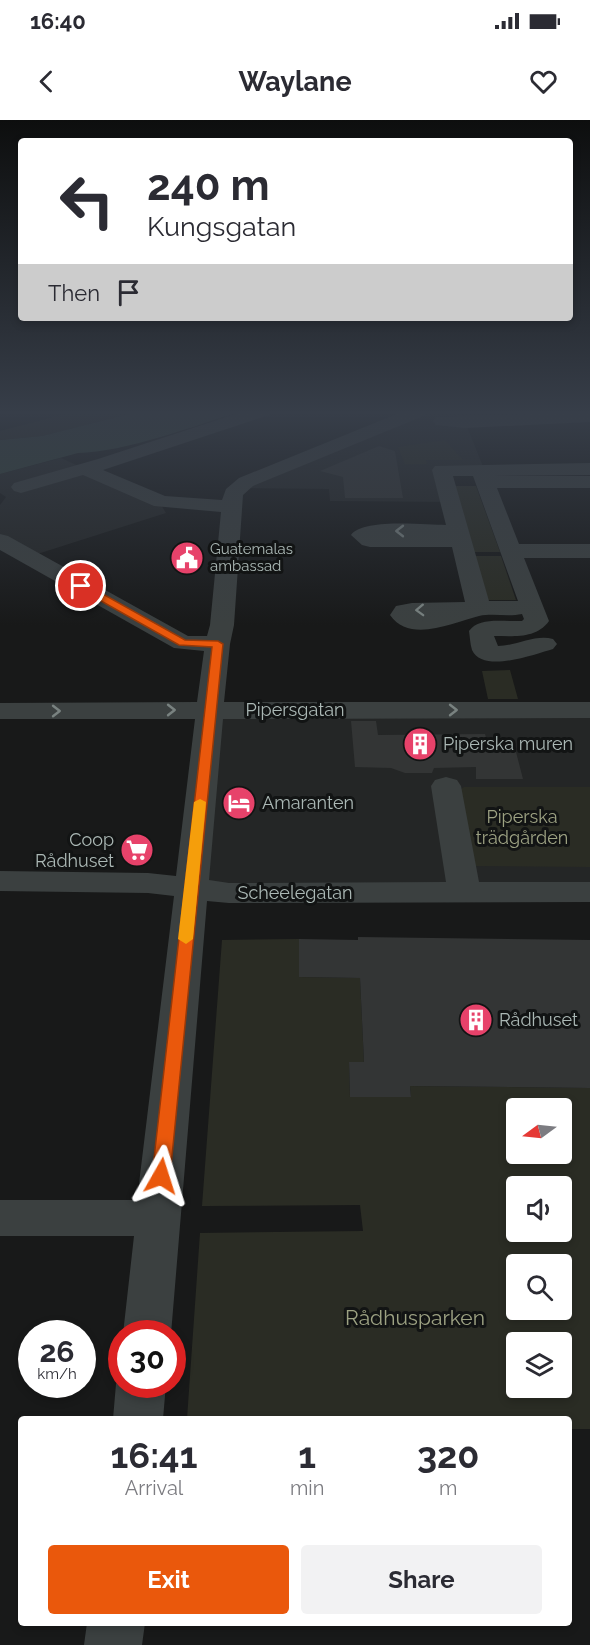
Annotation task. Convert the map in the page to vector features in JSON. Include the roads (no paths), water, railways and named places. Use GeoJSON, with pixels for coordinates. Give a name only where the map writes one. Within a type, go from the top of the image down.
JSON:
{"type":"FeatureCollection","features":[{"type":"Feature","properties":{"kind":"street"},"geometry":{"type":"LineString","coordinates":[[8,490],[37,482]]}},
{"type":"Feature","properties":{"kind":"street"},"geometry":{"type":"LineString","coordinates":[[122,482],[169,499],[231,503]]}},
{"type":"Feature","properties":{"kind":"street"},"geometry":{"type":"LineString","coordinates":[[139,482],[169,499]]}},
{"type":"Feature","properties":{"kind":"street"},"geometry":{"type":"LineString","coordinates":[[148,1320],[191,888],[210,710],[222,625],[231,503],[233,492],[246,482]]}},
{"type":"Feature","properties":{"kind":"street"},"geometry":{"type":"LineString","coordinates":[[445,482],[479,609],[532,608]]}},
{"type":"Feature","properties":{"kind":"street"},"geometry":{"type":"LineString","coordinates":[[485,482],[537,621],[534,626],[481,631],[484,649],[494,654],[509,653],[544,644]]}},
{"type":"Feature","properties":{"kind":"street"},"geometry":{"type":"LineString","coordinates":[[0,541],[183,643],[218,644]]}},
{"type":"Feature","properties":{"kind":"street"},"geometry":{"type":"LineString","coordinates":[[512,551],[590,551]]}},
{"type":"Feature","properties":{"kind":"street","name":"Pipersgatan"},"geometry":{"type":"LineString","coordinates":[[0,711],[590,710]]}},
{"type":"Feature","properties":{"kind":"street"},"geometry":{"type":"LineString","coordinates":[[446,786],[464,893]]}},
{"type":"Feature","properties":{"kind":"street","name":"Scheelegatan"},"geometry":{"type":"LineString","coordinates":[[0,881],[148,883],[229,893],[590,892]]}},
{"type":"Feature","properties":{"kind":"street"},"geometry":{"type":"LineString","coordinates":[[0,1218],[157,1218]]}},
{"type":"Feature","properties":{"kind":"street"},"geometry":{"type":"LineString","coordinates":[[138,1416],[140,1398]]}},
{"type":"Feature","properties":{"kind":"street"},"geometry":{"type":"LineString","coordinates":[[113,1645],[116,1626]]}},
{"type":"Feature","properties":{"kind":"place","name":"Guatemalas ambassad"},"geometry":{"type":"Point","coordinates":[187,558]}},
{"type":"Feature","properties":{"kind":"place","name":"Piperska muren"},"geometry":{"type":"Point","coordinates":[420,744]}},
{"type":"Feature","properties":{"kind":"place","name":"Amaranten"},"geometry":{"type":"Point","coordinates":[239,803]}},
{"type":"Feature","properties":{"kind":"place","name":"Coop Rådhuset"},"geometry":{"type":"Point","coordinates":[137,850]}},
{"type":"Feature","properties":{"kind":"place","name":"Rådhuset"},"geometry":{"type":"Point","coordinates":[476,1020]}},
{"type":"Feature","properties":{"kind":"park label","name":"Piperska trädgården"},"geometry":{"type":"Point","coordinates":[522,827]}},
{"type":"Feature","properties":{"kind":"park label","name":"Rådhusparken"},"geometry":{"type":"Point","coordinates":[415,1318]}}]}
